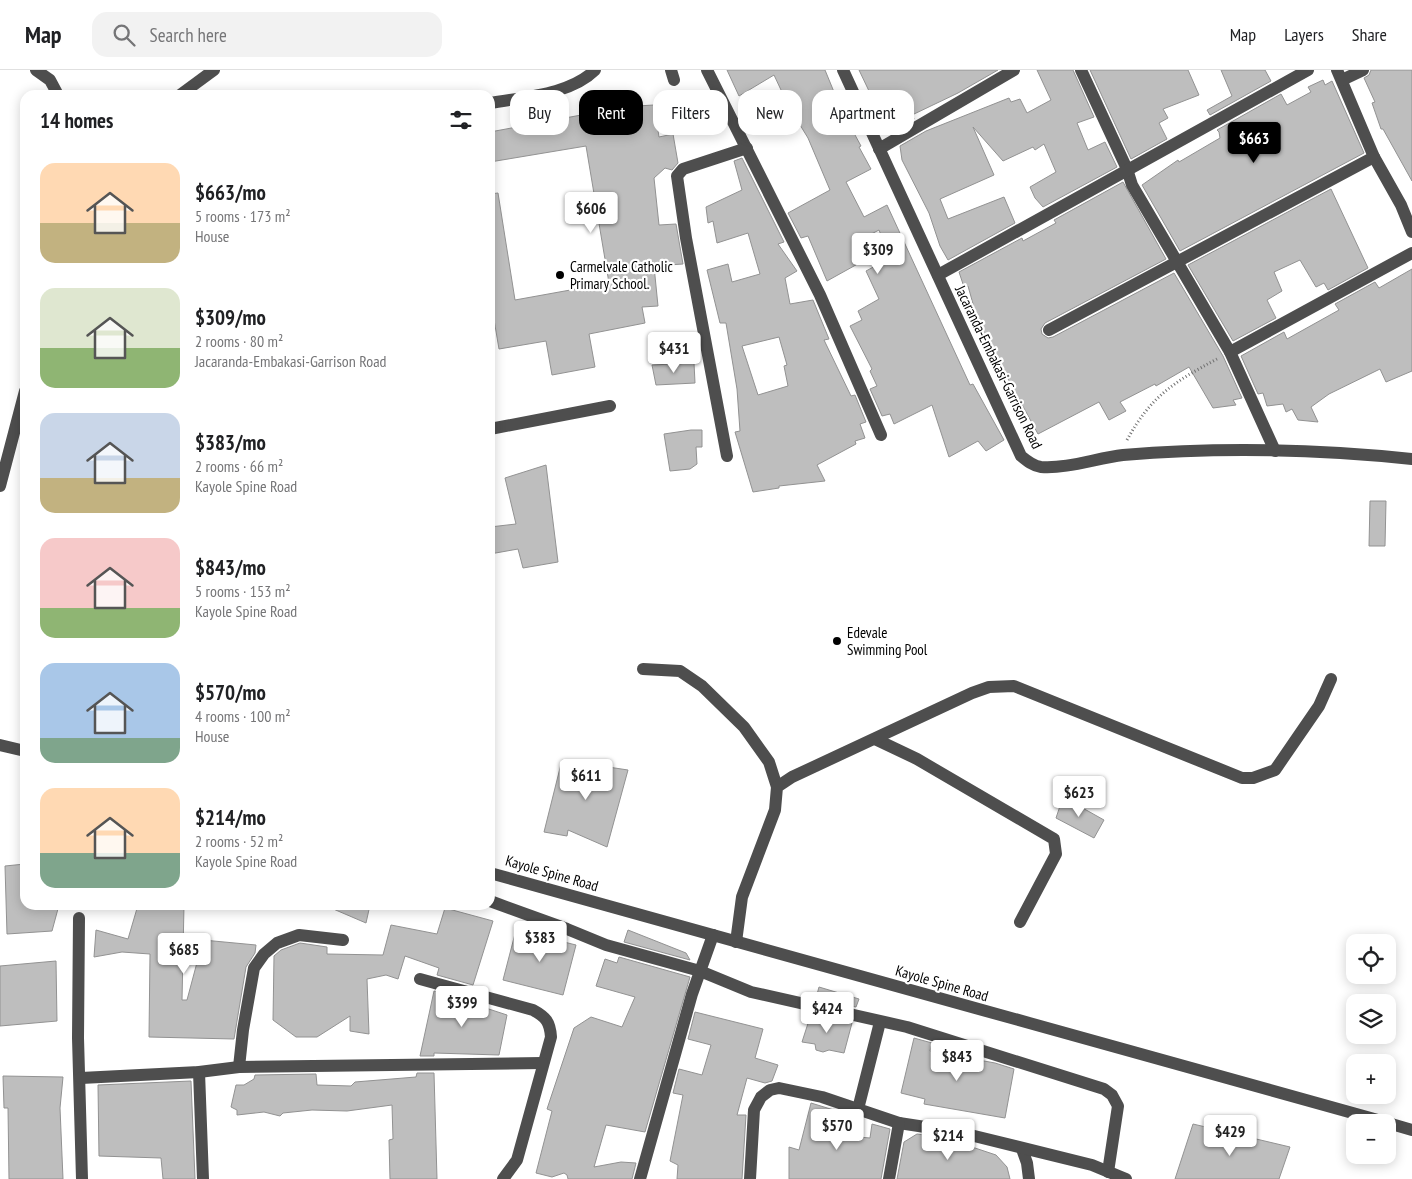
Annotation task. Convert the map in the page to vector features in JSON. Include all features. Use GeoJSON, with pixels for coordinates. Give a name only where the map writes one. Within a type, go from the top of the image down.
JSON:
{"type":"FeatureCollection","features":[{"type":"Feature","properties":{"kind":"street"},"geometry":{"type":"LineString","coordinates":[[36,70],[50,75],[56,90]]}},
{"type":"Feature","properties":{"kind":"street"},"geometry":{"type":"LineString","coordinates":[[187,90],[214,70]]}},
{"type":"Feature","properties":{"kind":"street"},"geometry":{"type":"LineString","coordinates":[[495,102],[555,91],[577,83],[595,70]]}},
{"type":"Feature","properties":{"kind":"street"},"geometry":{"type":"LineString","coordinates":[[707,70],[820,295],[881,435]]}},
{"type":"Feature","properties":{"kind":"street","name":"Jacaranda-Embakasi-Garrison Road"},"geometry":{"type":"LineString","coordinates":[[843,70],[1021,456],[1028,463],[1040,467],[1119,456],[1184,450],[1353,453],[1412,459]]}},
{"type":"Feature","properties":{"kind":"street"},"geometry":{"type":"LineString","coordinates":[[880,149],[1014,70]]}},
{"type":"Feature","properties":{"kind":"street"},"geometry":{"type":"LineString","coordinates":[[1081,70],[1128,169],[1132,186],[1230,352],[1275,451]]}},
{"type":"Feature","properties":{"kind":"street"},"geometry":{"type":"LineString","coordinates":[[938,275],[1128,169],[1251,104],[1308,70]]}},
{"type":"Feature","properties":{"kind":"street"},"geometry":{"type":"LineString","coordinates":[[1363,70],[1340,75],[1374,157],[1407,203],[1412,232]]}},
{"type":"Feature","properties":{"kind":"street"},"geometry":{"type":"LineString","coordinates":[[727,456],[686,238],[677,176],[683,169],[747,148]]}},
{"type":"Feature","properties":{"kind":"street"},"geometry":{"type":"LineString","coordinates":[[1049,330],[1175,261],[1210,246],[1374,157]]}},
{"type":"Feature","properties":{"kind":"street"},"geometry":{"type":"LineString","coordinates":[[1230,352],[1412,253]]}},
{"type":"Feature","properties":{"kind":"street"},"geometry":{"type":"LineString","coordinates":[[495,427],[610,406]]}},
{"type":"Feature","properties":{"kind":"street"},"geometry":{"type":"LineString","coordinates":[[0,486],[6,440],[20,408]]}},
{"type":"Feature","properties":{"kind":"street"},"geometry":{"type":"LineString","coordinates":[[643,669],[680,671],[702,686],[744,726],[769,762],[777,787],[775,810],[742,897],[736,942]]}},
{"type":"Feature","properties":{"kind":"street"},"geometry":{"type":"LineString","coordinates":[[777,787],[792,777],[875,740],[972,693],[989,687],[1014,686],[1094,716],[1242,778],[1253,778],[1275,770],[1320,706],[1331,679]]}},
{"type":"Feature","properties":{"kind":"street"},"geometry":{"type":"LineString","coordinates":[[875,740],[917,759],[1054,839],[1056,854],[1020,922]]}},
{"type":"Feature","properties":{"kind":"street"},"geometry":{"type":"LineString","coordinates":[[0,745],[20,750]]}},
{"type":"Feature","properties":{"kind":"street","name":"Kayole Spine Road"},"geometry":{"type":"LineString","coordinates":[[495,874],[1354,1114]]}},
{"type":"Feature","properties":{"kind":"street"},"geometry":{"type":"LineString","coordinates":[[495,903],[606,945],[700,971],[751,992],[880,1022],[906,1026],[1104,1089],[1112,1095],[1118,1106],[1108,1172]]}},
{"type":"Feature","properties":{"kind":"street"},"geometry":{"type":"LineString","coordinates":[[79,918],[78,1038],[81,1078],[82,1179]]}},
{"type":"Feature","properties":{"kind":"street"},"geometry":{"type":"LineString","coordinates":[[239,1067],[243,1030],[254,968],[264,954],[277,943],[299,934],[344,940]]}},
{"type":"Feature","properties":{"kind":"street"},"geometry":{"type":"LineString","coordinates":[[640,1179],[671,1064],[713,936]]}},
{"type":"Feature","properties":{"kind":"street"},"geometry":{"type":"LineString","coordinates":[[420,979],[533,1010],[544,1016],[550,1024],[551,1037],[542,1063],[517,1160],[503,1179]]}},
{"type":"Feature","properties":{"kind":"street"},"geometry":{"type":"LineString","coordinates":[[858,1109],[880,1022]]}},
{"type":"Feature","properties":{"kind":"street"},"geometry":{"type":"LineString","coordinates":[[81,1078],[199,1072],[239,1067],[542,1063]]}},
{"type":"Feature","properties":{"kind":"street"},"geometry":{"type":"LineString","coordinates":[[199,1072],[203,1179]]}},
{"type":"Feature","properties":{"kind":"street"},"geometry":{"type":"LineString","coordinates":[[750,1179],[754,1110],[761,1097],[770,1090],[779,1088],[800,1092],[899,1123],[958,1132],[1092,1165],[1126,1179]]}},
{"type":"Feature","properties":{"kind":"street"},"geometry":{"type":"LineString","coordinates":[[889,1179],[899,1123]]}},
{"type":"Feature","properties":{"kind":"street","name":"Kayole Spine Road"},"geometry":{"type":"LineString","coordinates":[[1396,1126],[1412,1130]]}},
{"type":"Feature","properties":{"kind":"street"},"geometry":{"type":"LineString","coordinates":[[1022,1149],[1027,1163],[1029,1179]]}},
{"type":"Feature","properties":{"kind":"path"},"geometry":{"type":"LineString","coordinates":[[1119,456],[1141,415],[1170,386],[1230,352]]}},
{"type":"Feature","properties":{"kind":"building"},"geometry":{"type":"Polygon","coordinates":[[[727,70],[825,70],[833,90],[812,90],[812,135],[855,135],[861,146],[859,147],[871,169],[846,182],[864,217],[887,205],[970,385],[973,384],[1004,440],[986,451],[978,441],[949,457],[932,405],[894,424],[890,414],[882,416],[870,389],[877,386],[870,371],[872,369],[850,326],[862,320],[858,311],[879,299],[866,271],[890,258],[879,230],[854,243],[863,261],[827,281],[808,236],[801,238],[788,213],[830,190],[802,128],[802,90],[781,90],[774,75],[749,90],[738,90],[738,94],[727,70]]]}},
{"type":"Feature","properties":{"kind":"building"},"geometry":{"type":"Polygon","coordinates":[[[859,70],[998,70],[958,93],[914,114],[914,90],[869,90],[859,70]]]}},
{"type":"Feature","properties":{"kind":"building"},"geometry":{"type":"Polygon","coordinates":[[[1037,70],[1073,70],[1094,117],[1077,123],[1088,150],[1105,142],[1117,167],[1043,207],[1035,198],[1030,187],[1056,172],[1044,144],[1035,150],[1033,147],[1003,161],[973,127],[994,175],[940,199],[948,219],[1004,197],[1015,223],[948,260],[940,246],[929,213],[902,160],[900,146],[926,131],[1009,98],[1011,102],[1020,99],[1027,113],[1051,100],[1037,70]]]}},
{"type":"Feature","properties":{"kind":"building"},"geometry":{"type":"Polygon","coordinates":[[[1090,70],[1188,70],[1199,95],[1163,109],[1168,118],[1159,123],[1167,139],[1131,159],[1090,70]]]}},
{"type":"Feature","properties":{"kind":"building"},"geometry":{"type":"Polygon","coordinates":[[[1221,70],[1265,70],[1271,81],[1210,115],[1207,110],[1232,96],[1221,70]]]}},
{"type":"Feature","properties":{"kind":"building"},"geometry":{"type":"Polygon","coordinates":[[[1371,70],[1412,70],[1412,181],[1383,129],[1381,129],[1372,103],[1375,102],[1364,78],[1369,75],[1371,70]]]}},
{"type":"Feature","properties":{"kind":"building"},"geometry":{"type":"Polygon","coordinates":[[[1323,80],[1325,85],[1332,81],[1364,153],[1180,251],[1142,185],[1178,160],[1179,162],[1220,138],[1217,130],[1281,94],[1287,105],[1311,92],[1308,87],[1323,80]]]}},
{"type":"Feature","properties":{"kind":"building"},"geometry":{"type":"Polygon","coordinates":[[[653,105],[653,135],[659,135],[659,137],[673,135],[678,163],[672,170],[665,168],[654,178],[659,225],[676,224],[683,264],[654,266],[658,306],[642,307],[645,323],[589,334],[595,367],[552,375],[546,341],[499,349],[495,325],[495,193],[498,193],[515,300],[609,283],[586,146],[495,161],[495,131],[510,128],[510,135],[569,135],[569,117],[579,115],[579,135],[643,135],[643,106],[653,105]]]}},
{"type":"Feature","properties":{"kind":"building"},"geometry":{"type":"Polygon","coordinates":[[[742,158],[784,242],[778,244],[797,271],[785,278],[790,304],[813,300],[829,339],[824,340],[851,396],[855,395],[866,422],[860,424],[865,438],[855,441],[856,444],[817,465],[825,481],[779,486],[779,488],[753,492],[735,432],[740,431],[737,389],[726,323],[720,323],[707,270],[728,264],[732,282],[760,274],[748,233],[717,243],[713,221],[708,223],[706,207],[742,190],[734,161],[742,158]],[[779,337],[742,346],[758,395],[788,386],[784,366],[787,365],[779,337]]]}},
{"type":"Feature","properties":{"kind":"building"},"geometry":{"type":"Polygon","coordinates":[[[1123,182],[1166,259],[1045,323],[1041,329],[1042,334],[1048,338],[1053,337],[1174,273],[1223,356],[1242,398],[1233,400],[1236,405],[1213,408],[1189,367],[1156,386],[1155,384],[1120,402],[1126,411],[1109,420],[1099,402],[1038,434],[989,344],[977,318],[968,286],[964,287],[959,272],[1022,238],[1023,241],[1056,223],[1054,220],[1123,182]]]}},
{"type":"Feature","properties":{"kind":"building"},"geometry":{"type":"Polygon","coordinates":[[[1331,189],[1368,268],[1328,290],[1324,283],[1316,287],[1300,260],[1274,272],[1282,291],[1267,300],[1276,318],[1233,341],[1188,265],[1331,189]]]}},
{"type":"Feature","properties":{"kind":"building"},"geometry":{"type":"Polygon","coordinates":[[[1412,269],[1412,371],[1386,382],[1380,369],[1329,394],[1311,407],[1318,422],[1298,420],[1292,409],[1286,412],[1283,404],[1267,406],[1263,393],[1258,394],[1241,356],[1284,332],[1287,339],[1339,310],[1335,304],[1375,282],[1379,288],[1412,269]]]}},
{"type":"Feature","properties":{"kind":"building"},"geometry":{"type":"Polygon","coordinates":[[[694,363],[695,383],[656,385],[652,365],[694,363]]]}},
{"type":"Feature","properties":{"kind":"building"},"geometry":{"type":"Polygon","coordinates":[[[702,430],[702,447],[696,447],[697,464],[690,469],[670,471],[664,434],[702,430]]]}},
{"type":"Feature","properties":{"kind":"building"},"geometry":{"type":"Polygon","coordinates":[[[546,465],[558,562],[523,568],[518,549],[495,553],[495,526],[516,524],[505,478],[546,465]]]}},
{"type":"Feature","properties":{"kind":"building"},"geometry":{"type":"Polygon","coordinates":[[[1370,501],[1386,501],[1385,546],[1369,546],[1370,501]]]}},
{"type":"Feature","properties":{"kind":"building"},"geometry":{"type":"Polygon","coordinates":[[[562,760],[628,770],[607,847],[568,830],[567,836],[544,832],[562,760]]]}},
{"type":"Feature","properties":{"kind":"building"},"geometry":{"type":"Polygon","coordinates":[[[1063,797],[1104,820],[1094,838],[1056,818],[1063,797]]]}},
{"type":"Feature","properties":{"kind":"building"},"geometry":{"type":"Polygon","coordinates":[[[20,864],[20,910],[58,910],[52,931],[7,934],[5,866],[20,864]]]}},
{"type":"Feature","properties":{"kind":"building"},"geometry":{"type":"Polygon","coordinates":[[[137,910],[184,910],[182,1000],[187,1000],[203,940],[256,945],[255,953],[246,967],[234,1039],[149,1037],[150,954],[122,952],[94,957],[96,930],[128,939],[137,910]]]}},
{"type":"Feature","properties":{"kind":"building"},"geometry":{"type":"Polygon","coordinates":[[[336,910],[369,910],[366,923],[336,910]]]}},
{"type":"Feature","properties":{"kind":"building"},"geometry":{"type":"Polygon","coordinates":[[[444,910],[452,910],[493,921],[473,985],[437,975],[439,968],[405,956],[398,979],[386,975],[367,979],[369,1034],[350,1031],[350,1016],[317,1037],[296,1037],[273,1020],[274,956],[281,950],[300,943],[327,947],[327,954],[383,955],[391,925],[437,934],[444,910]]]}},
{"type":"Feature","properties":{"kind":"building"},"geometry":{"type":"Polygon","coordinates":[[[516,930],[576,945],[563,995],[503,980],[516,930]]]}},
{"type":"Feature","properties":{"kind":"building"},"geometry":{"type":"Polygon","coordinates":[[[628,930],[686,953],[690,960],[624,942],[628,930]]]}},
{"type":"Feature","properties":{"kind":"building"},"geometry":{"type":"Polygon","coordinates":[[[619,957],[690,977],[645,1132],[606,1125],[594,1167],[621,1162],[636,1163],[632,1179],[568,1179],[564,1173],[552,1177],[536,1173],[552,1111],[547,1109],[574,1028],[591,1017],[622,1027],[635,997],[596,986],[605,959],[617,963],[619,957]]]}},
{"type":"Feature","properties":{"kind":"building"},"geometry":{"type":"Polygon","coordinates":[[[56,961],[57,1021],[0,1026],[0,966],[56,961]]]}},
{"type":"Feature","properties":{"kind":"building"},"geometry":{"type":"Polygon","coordinates":[[[819,987],[859,999],[856,1007],[816,998],[819,987]]]}},
{"type":"Feature","properties":{"kind":"building"},"geometry":{"type":"Polygon","coordinates":[[[434,991],[507,1015],[499,1055],[434,1053],[434,1056],[420,1056],[434,991]]]}},
{"type":"Feature","properties":{"kind":"building"},"geometry":{"type":"Polygon","coordinates":[[[695,1012],[763,1029],[755,1058],[778,1065],[772,1081],[765,1083],[747,1078],[737,1115],[746,1115],[742,1179],[677,1179],[678,1165],[670,1161],[683,1095],[673,1093],[679,1069],[702,1075],[711,1045],[688,1039],[695,1012]]]}},
{"type":"Feature","properties":{"kind":"building"},"geometry":{"type":"Polygon","coordinates":[[[811,1014],[852,1023],[844,1053],[829,1050],[823,1052],[816,1050],[815,1044],[802,1042],[811,1014]]]}},
{"type":"Feature","properties":{"kind":"building"},"geometry":{"type":"Polygon","coordinates":[[[914,1038],[932,1043],[930,1051],[995,1063],[1014,1069],[1005,1118],[924,1104],[925,1099],[901,1093],[914,1038]]]}},
{"type":"Feature","properties":{"kind":"building"},"geometry":{"type":"Polygon","coordinates":[[[417,1073],[434,1073],[437,1179],[390,1179],[389,1140],[393,1139],[392,1105],[347,1111],[312,1110],[283,1113],[280,1116],[264,1112],[237,1115],[237,1110],[231,1107],[236,1085],[244,1085],[254,1079],[255,1075],[316,1074],[317,1085],[351,1086],[355,1082],[416,1077],[417,1073]]]}},
{"type":"Feature","properties":{"kind":"building"},"geometry":{"type":"Polygon","coordinates":[[[3,1076],[63,1077],[60,1108],[63,1179],[9,1179],[8,1108],[4,1108],[3,1076]]]}},
{"type":"Feature","properties":{"kind":"building"},"geometry":{"type":"Polygon","coordinates":[[[191,1081],[195,1179],[163,1179],[161,1158],[99,1156],[98,1085],[191,1081]]]}},
{"type":"Feature","properties":{"kind":"building"},"geometry":{"type":"Polygon","coordinates":[[[811,1103],[837,1111],[833,1129],[847,1136],[870,1138],[872,1124],[890,1129],[881,1179],[789,1179],[789,1147],[799,1150],[811,1103]]]}},
{"type":"Feature","properties":{"kind":"building"},"geometry":{"type":"Polygon","coordinates":[[[1193,1124],[1290,1147],[1279,1179],[1175,1179],[1193,1124]]]}},
{"type":"Feature","properties":{"kind":"building"},"geometry":{"type":"Polygon","coordinates":[[[917,1134],[945,1138],[996,1155],[1007,1167],[1010,1179],[897,1179],[904,1142],[917,1134]]]}},
{"type":"Feature","properties":{"kind":"place","name":"Carmelvale Catholic Primary School."},"geometry":{"type":"Point","coordinates":[560,275]}},
{"type":"Feature","properties":{"kind":"place","name":"Edevale Swimming Pool"},"geometry":{"type":"Point","coordinates":[837,641]}}]}
